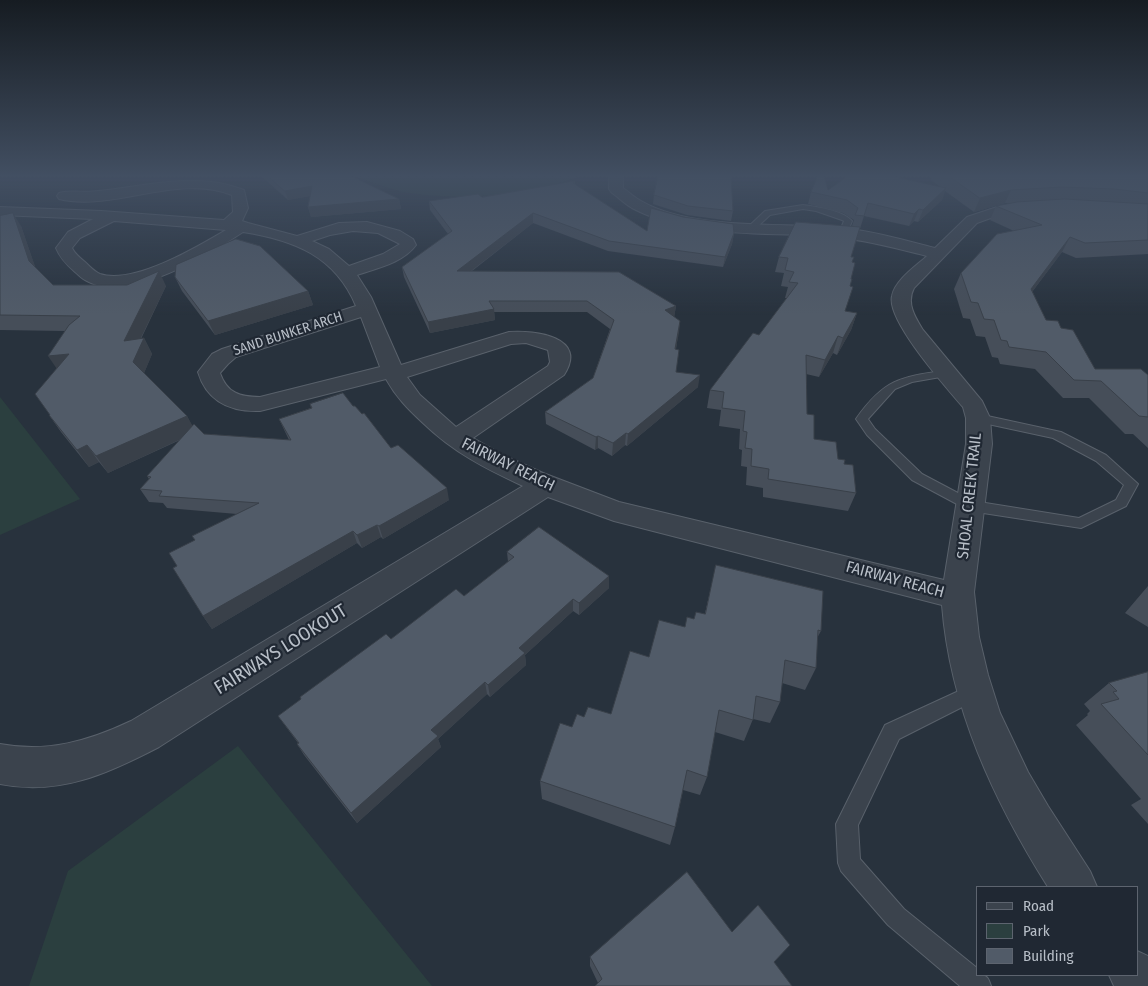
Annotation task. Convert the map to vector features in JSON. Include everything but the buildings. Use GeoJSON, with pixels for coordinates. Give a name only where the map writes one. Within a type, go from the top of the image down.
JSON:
{"type":"FeatureCollection","features":[{"type":"Feature","properties":{"kind":"street"},"geometry":{"type":"LineString","coordinates":[[98,222],[74,235],[64,248],[67,256],[92,277],[111,281],[136,279],[208,248],[235,225],[236,222]]}},
{"type":"Feature","properties":{"kind":"street","name":"FAIRWAY REACH"},"geometry":{"type":"LineString","coordinates":[[198,222],[235,225],[298,241],[324,254],[346,273],[356,285],[401,388],[412,401],[455,439],[501,464],[546,485],[614,511],[958,596]]}},
{"type":"Feature","properties":{"kind":"street"},"geometry":{"type":"LineString","coordinates":[[695,222],[842,233],[936,253]]}},
{"type":"Feature","properties":{"kind":"street","name":"SHOAL CREEK TRAIL"},"geometry":{"type":"LineString","coordinates":[[970,222],[936,253],[906,286],[901,295],[901,303],[905,317],[915,333],[974,406],[978,418],[979,444],[958,596],[963,647],[974,692],[1009,776],[1049,850],[1073,886]]}},
{"type":"Feature","properties":{"kind":"street"},"geometry":{"type":"LineString","coordinates":[[298,241],[328,230],[364,226],[382,229],[407,242],[408,245],[400,252],[346,273]]}},
{"type":"Feature","properties":{"kind":"street","name":"SAND BUNKER ARCH"},"geometry":{"type":"LineString","coordinates":[[367,308],[229,353],[220,359],[209,372],[211,382],[229,399],[239,403],[260,404],[393,372]]}},
{"type":"Feature","properties":{"kind":"street"},"geometry":{"type":"LineString","coordinates":[[393,372],[509,338],[535,338],[555,346],[560,351],[561,362],[556,370],[455,439]]}},
{"type":"Feature","properties":{"kind":"street","name":"FAIRWAYS LOOKOUT"},"geometry":{"type":"LineString","coordinates":[[0,764],[17,768],[62,767],[108,754],[154,729],[546,485]]}},
{"type":"Feature","properties":{"kind":"street"},"geometry":{"type":"LineString","coordinates":[[1135,976],[1143,986]]}},
{"type":"Feature","properties":{"kind":"lane"},"geometry":{"type":"LineString","coordinates":[[752,227],[758,222]]}},
{"type":"Feature","properties":{"kind":"lane"},"geometry":{"type":"LineString","coordinates":[[842,233],[847,222]]}},
{"type":"Feature","properties":{"kind":"lane"},"geometry":{"type":"LineString","coordinates":[[948,373],[909,379],[891,387],[862,419],[871,432],[917,477],[970,506],[1081,523],[1121,504],[1131,484],[1101,458],[1057,435],[978,418]]}},
{"type":"Feature","properties":{"kind":"lane"},"geometry":{"type":"LineString","coordinates":[[974,692],[892,732],[847,824],[849,864],[896,917],[980,986]]}},
{"type":"Feature","properties":{"kind":"green space"},"geometry":{"type":"Polygon","coordinates":[[[0,397],[80,499],[0,535],[0,397]]]}},
{"type":"Feature","properties":{"kind":"green space"},"geometry":{"type":"Polygon","coordinates":[[[238,746],[432,986],[29,986],[68,871],[238,746]]]}}]}
